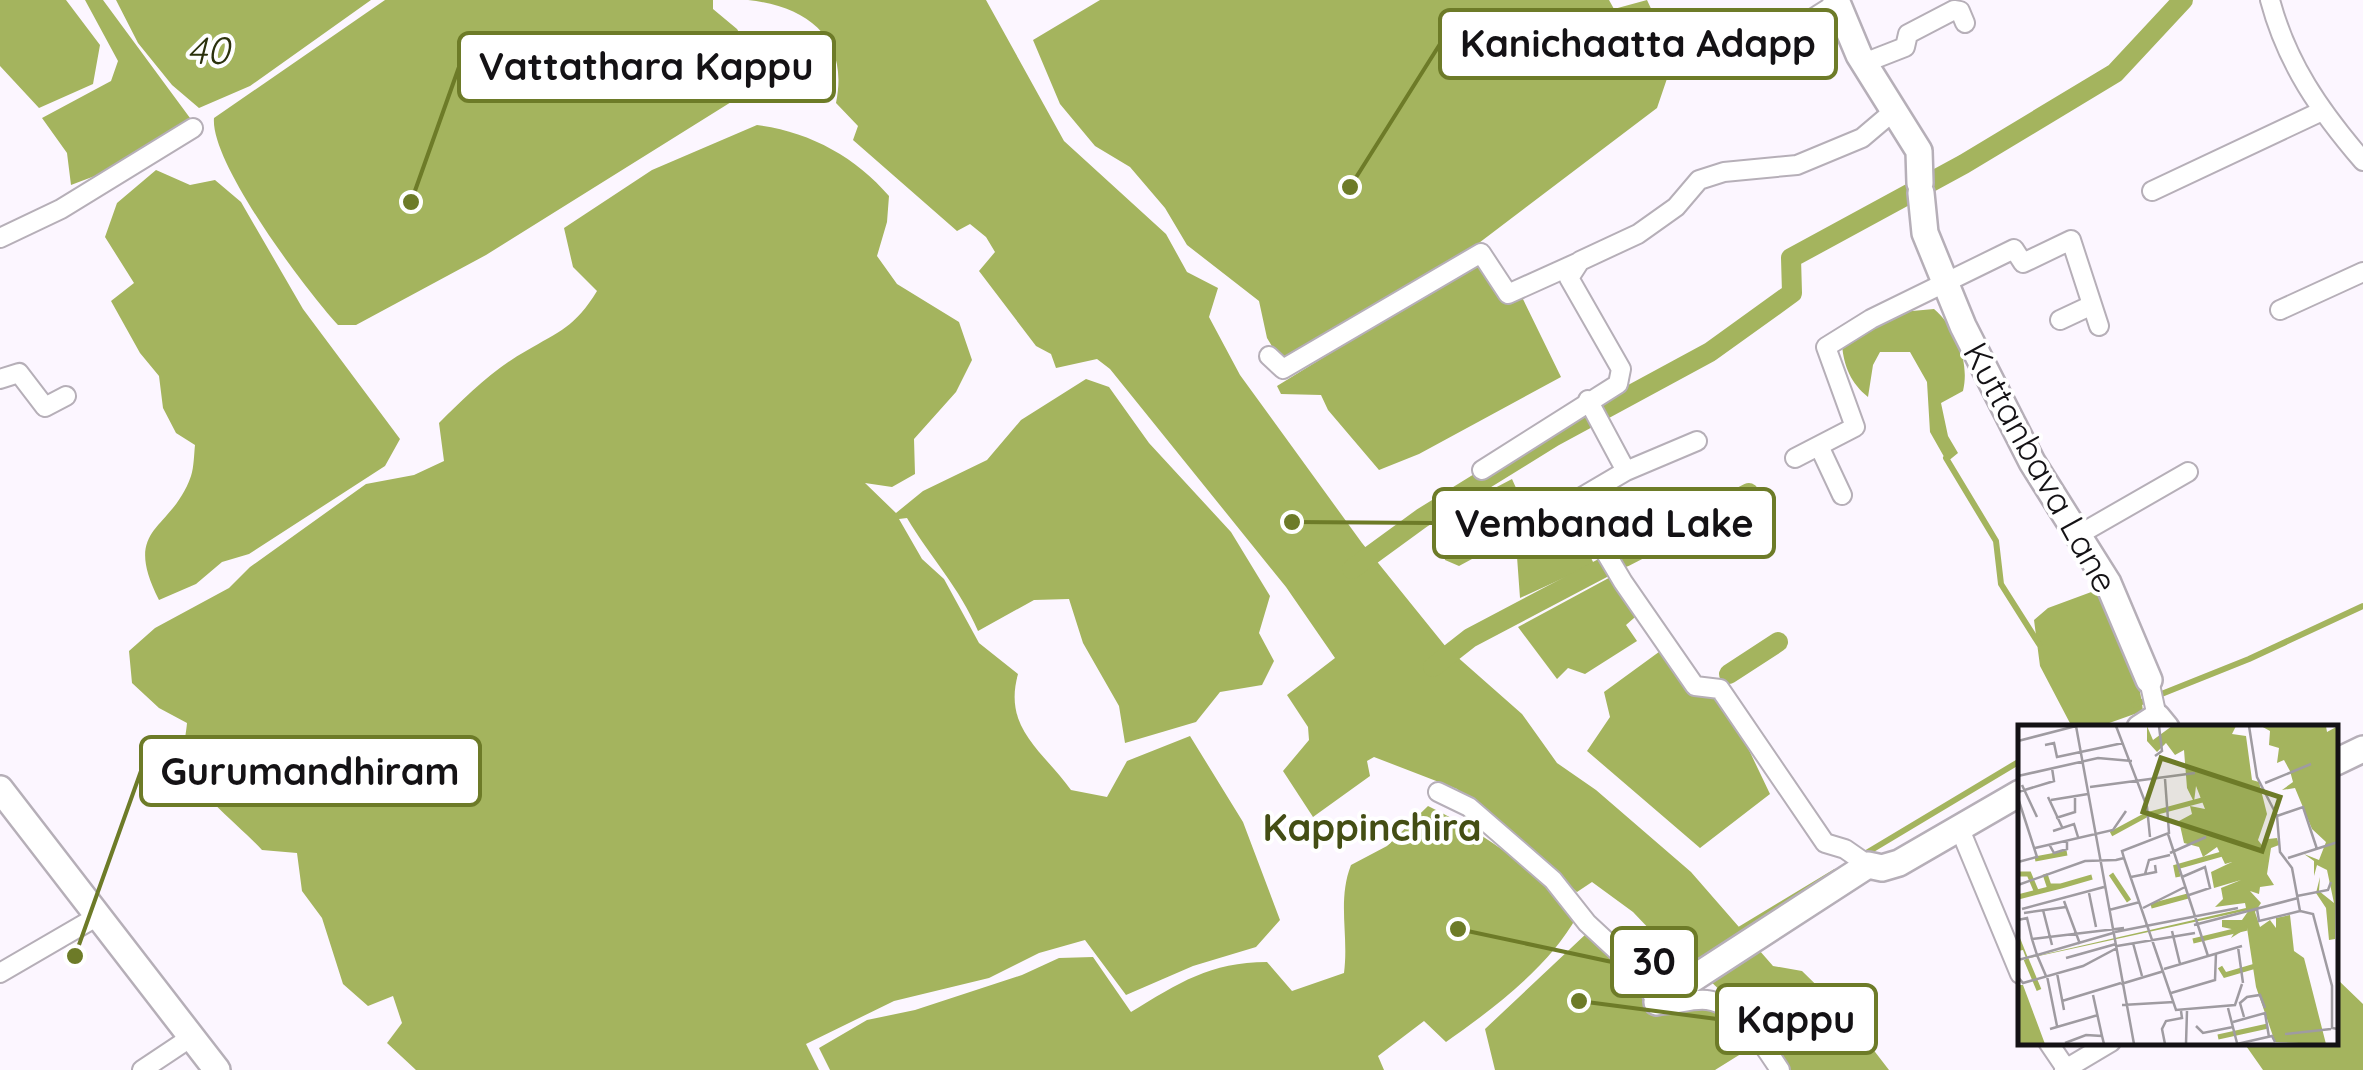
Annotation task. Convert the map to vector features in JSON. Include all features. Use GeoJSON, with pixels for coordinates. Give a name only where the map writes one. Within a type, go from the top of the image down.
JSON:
{"type":"FeatureCollection","features":[{"type":"Feature","properties":{"kind":"street"},"geometry":{"type":"LineString","coordinates":[[2270,0],[2282,43],[2322,111],[2363,161]]}},
{"type":"Feature","properties":{"kind":"street"},"geometry":{"type":"LineString","coordinates":[[1754,55],[1837,2]]}},
{"type":"Feature","properties":{"kind":"street","name":"Kuttanbava Lane"},"geometry":{"type":"LineString","coordinates":[[1837,2],[1864,63],[1919,150],[1926,233],[1963,326],[2032,462],[2108,583],[2153,708]]}},
{"type":"Feature","properties":{"kind":"street"},"geometry":{"type":"LineString","coordinates":[[1864,63],[1905,46],[1908,34],[1954,10],[1960,12],[1965,24]]}},
{"type":"Feature","properties":{"kind":"street"},"geometry":{"type":"LineString","coordinates":[[1269,356],[1283,369],[1481,253],[1508,294],[1638,234],[1676,207],[1698,180],[1724,172],[1798,166],[1862,138],[1896,110]]}},
{"type":"Feature","properties":{"kind":"street"},"geometry":{"type":"LineString","coordinates":[[2152,191],[2322,111]]}},
{"type":"Feature","properties":{"kind":"street"},"geometry":{"type":"LineString","coordinates":[[0,238],[61,209],[192,128]]}},
{"type":"Feature","properties":{"kind":"street"},"geometry":{"type":"LineString","coordinates":[[1795,458],[1855,426],[1826,346],[1870,319],[2014,249],[2023,263],[2071,240],[2099,326]]}},
{"type":"Feature","properties":{"kind":"street"},"geometry":{"type":"LineString","coordinates":[[1482,470],[1618,384],[1621,369],[1569,278],[1580,261]]}},
{"type":"Feature","properties":{"kind":"street"},"geometry":{"type":"LineString","coordinates":[[2280,310],[2363,272]]}},
{"type":"Feature","properties":{"kind":"street"},"geometry":{"type":"LineString","coordinates":[[2060,320],[2092,305]]}},
{"type":"Feature","properties":{"kind":"street"},"geometry":{"type":"LineString","coordinates":[[0,379],[18,373],[45,407],[66,396]]}},
{"type":"Feature","properties":{"kind":"street"},"geometry":{"type":"LineString","coordinates":[[1588,400],[1626,471]]}},
{"type":"Feature","properties":{"kind":"street"},"geometry":{"type":"LineString","coordinates":[[1696,441],[1626,471],[1575,501],[1623,582],[1695,686],[1720,689],[1825,842],[1846,848],[1868,865],[1882,868],[1899,863],[2018,794]]}},
{"type":"Feature","properties":{"kind":"street"},"geometry":{"type":"LineString","coordinates":[[1818,446],[1842,494]]}},
{"type":"Feature","properties":{"kind":"street"},"geometry":{"type":"LineString","coordinates":[[2080,534],[2188,472]]}},
{"type":"Feature","properties":{"kind":"street"},"geometry":{"type":"LineString","coordinates":[[0,789],[217,1070]]}},
{"type":"Feature","properties":{"kind":"street"},"geometry":{"type":"LineString","coordinates":[[1438,792],[1469,807],[1553,880],[1587,923],[1630,963],[1657,1002]]}},
{"type":"Feature","properties":{"kind":"street"},"geometry":{"type":"LineString","coordinates":[[1959,827],[2018,969]]}},
{"type":"Feature","properties":{"kind":"street"},"geometry":{"type":"LineString","coordinates":[[1657,1002],[1688,986],[1868,865]]}},
{"type":"Feature","properties":{"kind":"street"},"geometry":{"type":"LineString","coordinates":[[0,973],[98,916]]}},
{"type":"Feature","properties":{"kind":"street"},"geometry":{"type":"LineString","coordinates":[[1657,1002],[1717,1002],[1761,1042],[1780,1070]]}},
{"type":"Feature","properties":{"kind":"street"},"geometry":{"type":"LineString","coordinates":[[142,1070],[192,1036]]}},
{"type":"Feature","properties":{"kind":"street"},"geometry":{"type":"LineString","coordinates":[[2050,1045],[2066,1070],[2105,1045]]}},
{"type":"Feature","properties":{"kind":"water"},"geometry":{"type":"Polygon","coordinates":[[[0,0],[66,0],[100,45],[93,84],[39,108],[0,66],[0,0]]]}},
{"type":"Feature","properties":{"kind":"water"},"geometry":{"type":"Polygon","coordinates":[[[85,0],[103,0],[190,118],[135,158],[71,185],[67,153],[42,118],[111,81],[118,61],[85,0]]]}},
{"type":"Feature","properties":{"kind":"water","name":"40"},"geometry":{"type":"Polygon","coordinates":[[[116,0],[371,0],[250,86],[199,108],[172,85],[138,43],[116,0]]]}},
{"type":"Feature","properties":{"kind":"water"},"geometry":{"type":"Polygon","coordinates":[[[385,0],[713,0],[713,9],[737,29],[768,79],[486,255],[356,325],[338,325],[283,256],[243,194],[217,138],[214,118],[385,0]]]}},
{"type":"Feature","properties":{"kind":"water"},"geometry":{"type":"Polygon","coordinates":[[[748,0],[986,0],[1064,141],[1166,234],[1187,272],[1218,288],[1209,317],[1240,375],[1362,543],[1446,647],[1522,714],[1557,763],[1596,790],[1691,872],[1773,966],[1802,971],[1845,1013],[1889,1070],[1791,1070],[1741,1010],[1685,956],[1675,956],[1633,912],[1592,882],[1577,892],[1457,789],[1374,757],[1367,761],[1370,776],[1313,817],[1283,771],[1309,740],[1308,727],[1287,695],[1335,658],[1286,587],[1110,369],[1097,359],[1056,368],[1051,354],[1036,346],[979,271],[995,252],[986,237],[970,224],[957,231],[853,140],[858,126],[836,103],[836,61],[820,30],[789,10],[748,0]]]}},
{"type":"Feature","properties":{"kind":"water"},"geometry":{"type":"Polygon","coordinates":[[[1100,0],[1609,0],[1614,9],[1647,0],[1674,58],[1657,108],[1471,249],[1281,361],[1267,338],[1259,301],[1187,245],[1165,208],[1130,167],[1095,146],[1060,104],[1033,40],[1100,0]]]}},
{"type":"Feature","properties":{"kind":"water"},"geometry":{"type":"Polygon","coordinates":[[[757,125],[794,133],[830,148],[876,182],[889,196],[887,222],[877,256],[897,284],[959,322],[972,360],[956,392],[914,439],[915,474],[892,487],[865,483],[896,513],[923,491],[987,460],[1021,420],[1086,379],[1109,387],[1149,443],[1231,532],[1270,596],[1259,633],[1274,661],[1262,685],[1220,692],[1196,722],[1125,743],[1119,706],[1083,643],[1069,599],[1034,600],[978,631],[963,601],[907,518],[899,519],[922,559],[944,579],[979,643],[1018,674],[1015,693],[1020,724],[1071,790],[1107,797],[1127,761],[1190,736],[1243,822],[1280,920],[1256,947],[1193,966],[1126,995],[1085,940],[1039,953],[989,978],[894,1001],[806,1044],[819,1070],[416,1070],[387,1043],[402,1023],[393,996],[368,1006],[343,984],[322,918],[302,891],[297,853],[262,850],[196,784],[184,763],[187,723],[159,708],[132,683],[129,651],[155,628],[229,588],[250,567],[366,484],[414,475],[444,461],[439,423],[503,366],[574,321],[597,291],[573,267],[564,228],[652,170],[757,125]]]}},
{"type":"Feature","properties":{"kind":"water"},"geometry":{"type":"Polygon","coordinates":[[[156,170],[190,185],[215,180],[241,202],[303,309],[400,439],[385,466],[249,554],[222,562],[196,584],[159,600],[145,557],[147,543],[182,495],[192,472],[195,445],[176,433],[163,408],[159,376],[140,353],[111,301],[134,283],[105,237],[117,203],[156,170]]]}},
{"type":"Feature","properties":{"kind":"water"},"geometry":{"type":"Polygon","coordinates":[[[1480,261],[1520,293],[1561,377],[1419,454],[1379,470],[1328,410],[1321,395],[1281,394],[1277,386],[1480,261]]]}},
{"type":"Feature","properties":{"kind":"water"},"geometry":{"type":"Polygon","coordinates":[[[1934,309],[1955,336],[1965,369],[1963,391],[1941,403],[1948,436],[1958,453],[1947,462],[1930,432],[1927,382],[1910,352],[1880,352],[1873,365],[1868,397],[1849,374],[1842,345],[1901,312],[1934,309]]]}},
{"type":"Feature","properties":{"kind":"water"},"geometry":{"type":"Polygon","coordinates":[[[1512,479],[1530,519],[1498,545],[1459,566],[1445,560],[1436,519],[1512,479]]]}},
{"type":"Feature","properties":{"kind":"water"},"geometry":{"type":"Polygon","coordinates":[[[1568,510],[1594,564],[1520,598],[1516,543],[1568,510]]]}},
{"type":"Feature","properties":{"kind":"water"},"geometry":{"type":"Polygon","coordinates":[[[1618,573],[1642,611],[1626,625],[1637,641],[1585,674],[1568,668],[1557,679],[1518,627],[1618,573]]]}},
{"type":"Feature","properties":{"kind":"water"},"geometry":{"type":"Polygon","coordinates":[[[2094,591],[2126,648],[2143,711],[2104,725],[2071,725],[2040,666],[2034,620],[2048,608],[2094,591]]]}},
{"type":"Feature","properties":{"kind":"water"},"geometry":{"type":"Polygon","coordinates":[[[1663,649],[1689,690],[1715,697],[1749,750],[1770,794],[1700,848],[1587,751],[1610,717],[1604,692],[1663,649]]]}},
{"type":"Feature","properties":{"kind":"water"},"geometry":{"type":"Polygon","coordinates":[[[1428,806],[1508,854],[1577,916],[1552,952],[1501,1001],[1446,1042],[1424,1021],[1378,1056],[1384,1070],[830,1070],[819,1048],[867,1020],[915,1010],[1022,975],[1059,958],[1093,957],[1131,1012],[1180,983],[1228,966],[1267,962],[1292,991],[1344,973],[1344,905],[1351,865],[1387,846],[1428,806]]]}},
{"type":"Feature","properties":{"kind":"water"},"geometry":{"type":"Polygon","coordinates":[[[1587,933],[1620,962],[1652,1013],[1666,1015],[1712,1005],[1752,1047],[1715,1070],[1495,1070],[1485,1029],[1587,933]]]}},
{"type":"Feature","properties":{"kind":"water"},"geometry":{"type":"Polygon","coordinates":[[[2338,980],[2363,1004],[2363,1070],[2263,1070],[2245,1045],[2338,1045],[2338,980]]]}},
{"type":"Feature","properties":{"kind":"waterway"},"geometry":{"type":"LineString","coordinates":[[1352,569],[1422,518],[1553,437],[1710,352],[1792,293],[1791,258],[1964,164],[2115,73],[2183,0]]}},
{"type":"Feature","properties":{"kind":"waterway"},"geometry":{"type":"LineString","coordinates":[[1946,458],[1996,541],[2001,584],[2039,644]]}},
{"type":"Feature","properties":{"kind":"waterway"},"geometry":{"type":"LineString","coordinates":[[1624,557],[1749,493]]}},
{"type":"Feature","properties":{"kind":"waterway"},"geometry":{"type":"LineString","coordinates":[[1433,667],[1470,638],[1618,560]]}},
{"type":"Feature","properties":{"kind":"waterway"},"geometry":{"type":"LineString","coordinates":[[2134,705],[2249,659],[2363,606]]}},
{"type":"Feature","properties":{"kind":"waterway"},"geometry":{"type":"LineString","coordinates":[[1729,674],[1778,642]]}},
{"type":"Feature","properties":{"kind":"waterway"},"geometry":{"type":"LineString","coordinates":[[1863,855],[2018,762]]}},
{"type":"Feature","properties":{"kind":"waterway"},"geometry":{"type":"LineString","coordinates":[[1734,933],[1835,872]]}},
{"type":"Feature","properties":{"kind":"place","name":"Kanichaatta Adapp"},"geometry":{"type":"Point","coordinates":[1350,187]}},
{"type":"Feature","properties":{"kind":"place","name":"Vattathara Kappu"},"geometry":{"type":"Point","coordinates":[411,202]}},
{"type":"Feature","properties":{"kind":"place","name":"Vembanad Lake"},"geometry":{"type":"Point","coordinates":[1292,522]}},
{"type":"Feature","properties":{"kind":"place","name":"30"},"geometry":{"type":"Point","coordinates":[1458,929]}},
{"type":"Feature","properties":{"kind":"place","name":"Gurumandhiram"},"geometry":{"type":"Point","coordinates":[75,956]}},
{"type":"Feature","properties":{"kind":"place","name":"Kappu"},"geometry":{"type":"Point","coordinates":[1579,1001]}},
{"type":"Feature","properties":{"kind":"district","name":"Kappinchira"},"geometry":{"type":"Point","coordinates":[1372,827]}}]}
